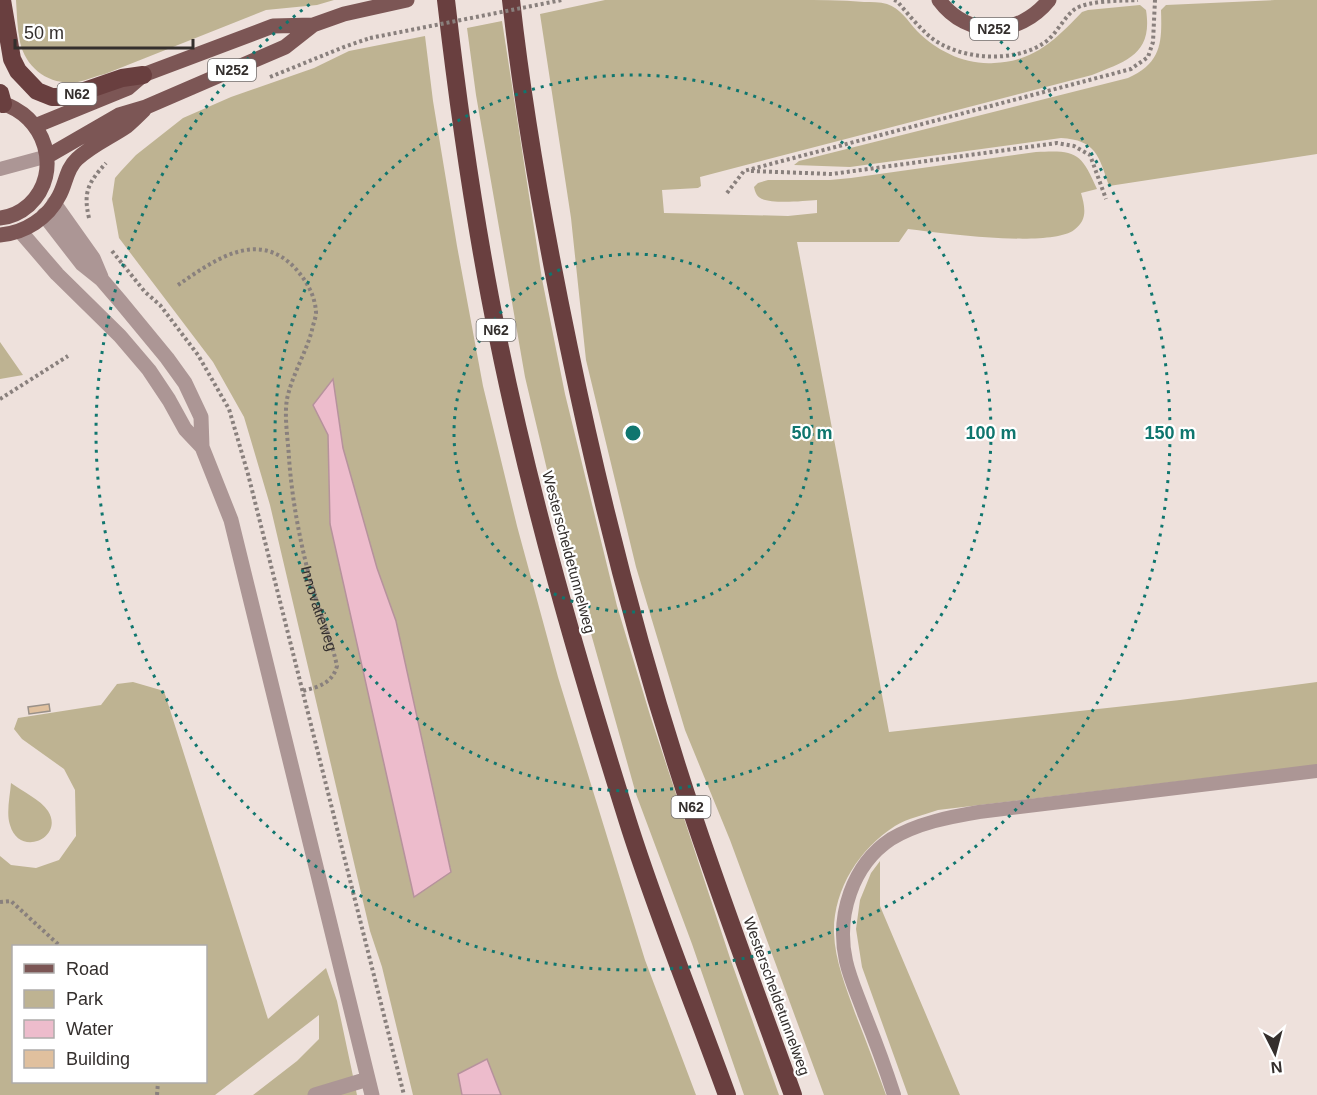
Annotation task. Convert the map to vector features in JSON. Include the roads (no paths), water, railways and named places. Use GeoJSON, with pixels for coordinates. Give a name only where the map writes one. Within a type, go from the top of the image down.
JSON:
{"type":"FeatureCollection","features":[{"type":"Feature","properties":{"kind":"highway","name":"N62"},"geometry":{"type":"LineString","coordinates":[[2,0],[12,59],[18,71],[37,91],[52,97],[67,97],[122,78],[143,75]]}},
{"type":"Feature","properties":{"kind":"highway","name":"N62"},"geometry":{"type":"LineString","coordinates":[[436,0],[450,35]]}},
{"type":"Feature","properties":{"kind":"highway","name":"Westerscheldetunnelweg"},"geometry":{"type":"LineString","coordinates":[[446,0],[463,140],[496,328],[548,549],[573,641],[629,825],[727,1095]]}},
{"type":"Feature","properties":{"kind":"highway","name":"Westerscheldetunnelweg"},"geometry":{"type":"LineString","coordinates":[[511,0],[533,158],[553,273],[606,514],[645,658],[695,820],[793,1095]]}},
{"type":"Feature","properties":{"kind":"main road","name":"N252"},"geometry":{"type":"LineString","coordinates":[[35,126],[128,88],[143,75],[273,26],[313,25],[407,0]]}},
{"type":"Feature","properties":{"kind":"main road","name":"N252"},"geometry":{"type":"LineString","coordinates":[[939,0],[946,10],[963,22],[982,28],[1003,29],[1023,23],[1040,12],[1049,0]]}},
{"type":"Feature","properties":{"kind":"main road","name":"N252"},"geometry":{"type":"LineString","coordinates":[[48,156],[119,115],[146,108],[285,47],[313,25]]}},
{"type":"Feature","properties":{"kind":"main road"},"geometry":{"type":"LineString","coordinates":[[0,218],[6,218],[22,211],[35,199],[43,186],[48,156],[42,137],[35,126],[21,111],[1,100]]}},
{"type":"Feature","properties":{"kind":"main road","name":"N252"},"geometry":{"type":"LineString","coordinates":[[0,235],[20,231],[44,215],[59,196],[68,171],[75,161],[91,147],[129,125],[146,108]]}},
{"type":"Feature","properties":{"kind":"main road"},"geometry":{"type":"LineString","coordinates":[[35,199],[44,215]]}},
{"type":"Feature","properties":{"kind":"street"},"geometry":{"type":"LineString","coordinates":[[54,203],[93,258],[102,280]]}},
{"type":"Feature","properties":{"kind":"street"},"geometry":{"type":"LineString","coordinates":[[44,215],[82,264],[102,280],[167,358],[185,383],[201,417],[202,447],[231,520],[372,1095]]}},
{"type":"Feature","properties":{"kind":"street"},"geometry":{"type":"LineString","coordinates":[[20,231],[57,274],[120,336],[169,400],[185,429],[202,447]]}},
{"type":"Feature","properties":{"kind":"street"},"geometry":{"type":"LineString","coordinates":[[315,1095],[368,1079]]}},
{"type":"Feature","properties":{"kind":"lane"},"geometry":{"type":"LineString","coordinates":[[0,169],[48,156]]}},
{"type":"Feature","properties":{"kind":"lane"},"geometry":{"type":"LineString","coordinates":[[894,1095],[849,972],[843,940],[847,898],[855,880],[865,864],[891,839],[921,825],[979,812],[1317,771]]}},
{"type":"Feature","properties":{"kind":"water"},"geometry":{"type":"Polygon","coordinates":[[[333,379],[343,448],[377,568],[396,621],[451,872],[414,897],[330,524],[328,435],[313,405],[333,379]]]}},
{"type":"Feature","properties":{"kind":"water"},"geometry":{"type":"Polygon","coordinates":[[[487,1059],[501,1095],[462,1095],[458,1074],[487,1059]]]}}]}
